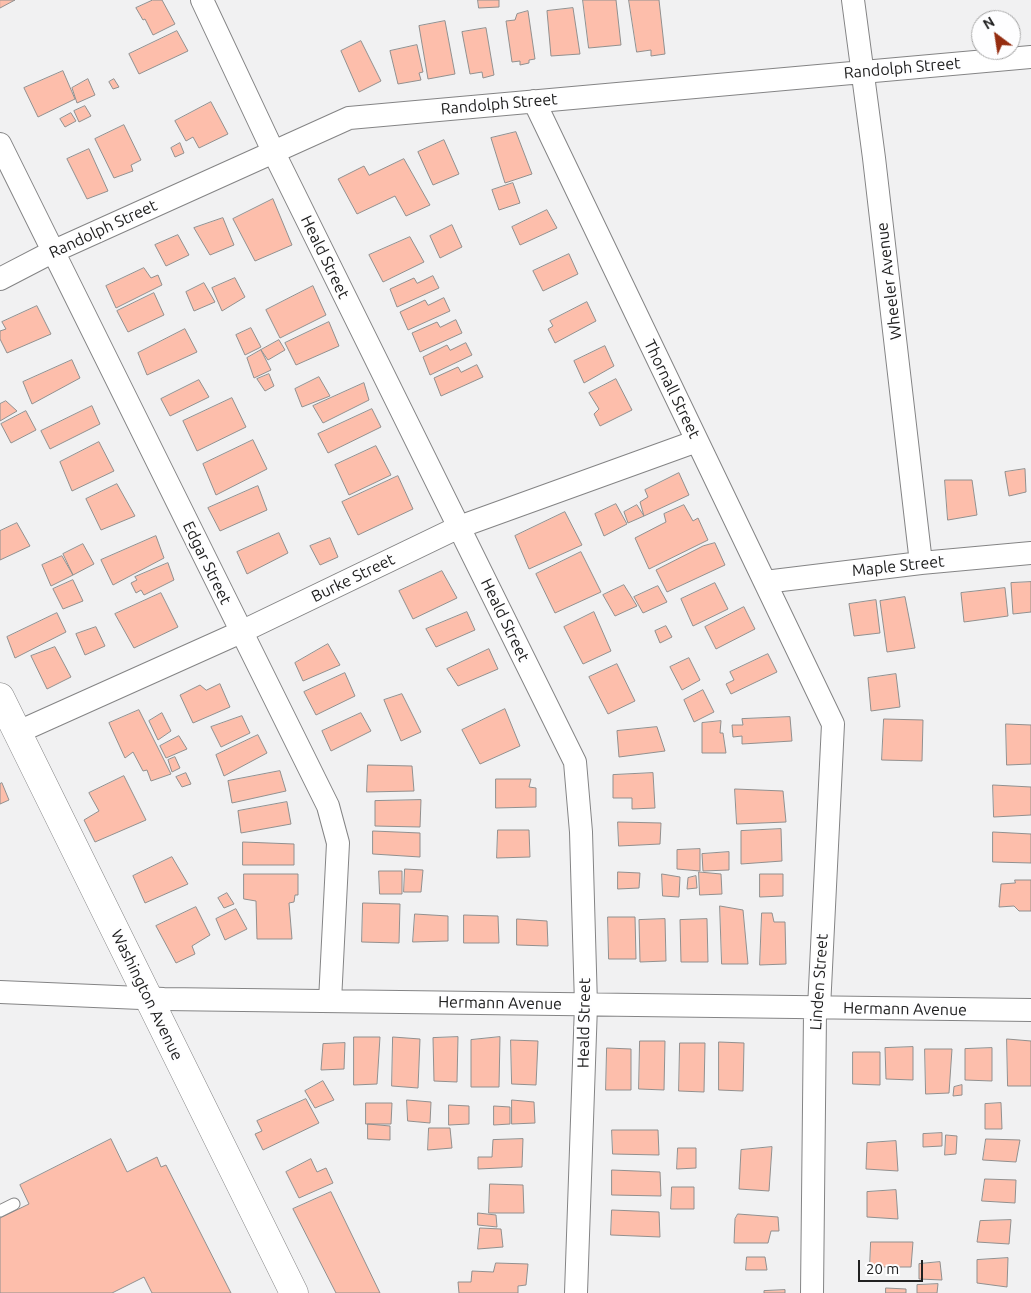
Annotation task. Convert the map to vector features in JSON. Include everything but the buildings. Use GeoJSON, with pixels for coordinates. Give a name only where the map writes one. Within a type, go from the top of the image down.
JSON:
{"type":"FeatureCollection","features":[{"type":"Feature","properties":{"kind":"street","name":"Heald Street"},"geometry":{"type":"LineString","coordinates":[[202,0],[273,151],[575,762],[581,832],[586,1004],[576,1293]]}},
{"type":"Feature","properties":{"kind":"street","name":"Wheeler Avenue"},"geometry":{"type":"LineString","coordinates":[[853,0],[921,563]]}},
{"type":"Feature","properties":{"kind":"street","name":"Randolph Street"},"geometry":{"type":"LineString","coordinates":[[0,279],[52,252],[349,118],[1031,57]]}},
{"type":"Feature","properties":{"kind":"street","name":"Thornall Street"},"geometry":{"type":"LineString","coordinates":[[534,101],[810,677]]}},
{"type":"Feature","properties":{"kind":"street","name":"Edgar Street"},"geometry":{"type":"LineString","coordinates":[[0,144],[328,806],[338,843],[330,1001]]}},
{"type":"Feature","properties":{"kind":"street","name":"Burke Street"},"geometry":{"type":"LineString","coordinates":[[16,733],[241,632],[459,527],[697,441]]}},
{"type":"Feature","properties":{"kind":"street","name":"Maple Street"},"geometry":{"type":"LineString","coordinates":[[764,582],[921,563],[1031,553]]}},
{"type":"Feature","properties":{"kind":"street","name":"Linden Street"},"geometry":{"type":"LineString","coordinates":[[810,677],[833,724],[819,1008],[815,1013],[812,1293]]}},
{"type":"Feature","properties":{"kind":"street","name":"Washington Avenue"},"geometry":{"type":"LineString","coordinates":[[0,697],[16,733],[294,1293]]}},
{"type":"Feature","properties":{"kind":"street","name":"Hermann Avenue"},"geometry":{"type":"LineString","coordinates":[[0,992],[149,998],[1031,1010]]}},
{"type":"Feature","properties":{"kind":"lane"},"geometry":{"type":"LineString","coordinates":[[0,1211],[14,1204]]}}]}
